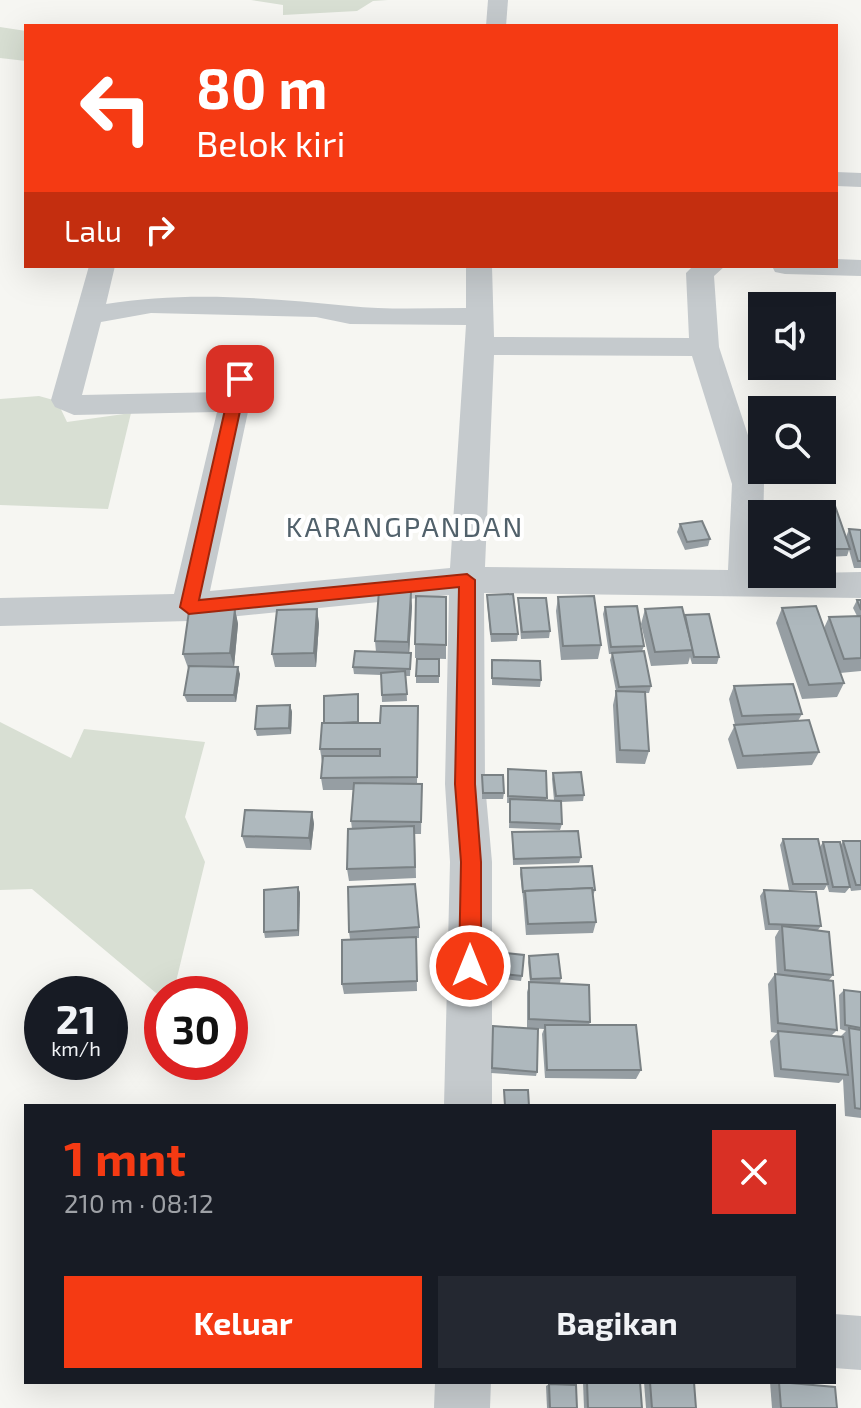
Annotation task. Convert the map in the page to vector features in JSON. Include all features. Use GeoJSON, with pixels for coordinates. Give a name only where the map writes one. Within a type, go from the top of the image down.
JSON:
{"type":"FeatureCollection","features":[{"type":"Feature","properties":{"kind":"street"},"geometry":{"type":"LineString","coordinates":[[496,24],[498,0]]}},
{"type":"Feature","properties":{"kind":"street"},"geometry":{"type":"LineString","coordinates":[[838,179],[861,180]]}},
{"type":"Feature","properties":{"kind":"street"},"geometry":{"type":"LineString","coordinates":[[838,267],[861,268]]}},
{"type":"Feature","properties":{"kind":"street"},"geometry":{"type":"LineString","coordinates":[[101,268],[65,396],[70,403],[234,402]]}},
{"type":"Feature","properties":{"kind":"street"},"geometry":{"type":"LineString","coordinates":[[468,1104],[471,862],[465,784],[467,580],[480,332],[479,268]]}},
{"type":"Feature","properties":{"kind":"street"},"geometry":{"type":"LineString","coordinates":[[709,268],[700,273],[704,347],[748,484],[745,584]]}},
{"type":"Feature","properties":{"kind":"street"},"geometry":{"type":"LineString","coordinates":[[88,316],[151,305],[316,309],[480,332],[704,347]]}},
{"type":"Feature","properties":{"kind":"street"},"geometry":{"type":"LineString","coordinates":[[189,607],[245,355]]}},
{"type":"Feature","properties":{"kind":"street"},"geometry":{"type":"LineString","coordinates":[[0,612],[189,607],[467,580],[861,585]]}},
{"type":"Feature","properties":{"kind":"street"},"geometry":{"type":"LineString","coordinates":[[836,1341],[861,1343]]}},
{"type":"Feature","properties":{"kind":"street"},"geometry":{"type":"LineString","coordinates":[[462,1408],[463,1384]]}},
{"type":"Feature","properties":{"kind":"shaded area"},"geometry":{"type":"Polygon","coordinates":[[[251,0],[388,0],[373,1],[357,11],[283,15],[283,5],[251,0]]]}},
{"type":"Feature","properties":{"kind":"shaded area"},"geometry":{"type":"Polygon","coordinates":[[[0,27],[24,31],[24,61],[0,58],[0,27]]]}},
{"type":"Feature","properties":{"kind":"shaded area"},"geometry":{"type":"Polygon","coordinates":[[[39,396],[57,401],[67,422],[131,413],[108,509],[0,505],[0,399],[39,396]]]}},
{"type":"Feature","properties":{"kind":"shaded area"},"geometry":{"type":"Polygon","coordinates":[[[0,722],[71,758],[84,729],[205,742],[185,817],[205,862],[177,976],[144,976],[144,983],[32,889],[0,890],[0,722]]]}},
{"type":"Feature","properties":{"kind":"building"},"geometry":{"type":"Polygon","coordinates":[[[836,509],[850,549],[836,549],[836,509]]]}},
{"type":"Feature","properties":{"kind":"building"},"geometry":{"type":"Polygon","coordinates":[[[702,521],[710,539],[687,542],[680,524],[702,521]]]}},
{"type":"Feature","properties":{"kind":"building"},"geometry":{"type":"Polygon","coordinates":[[[849,529],[861,530],[861,561],[858,561],[849,529]]]}},
{"type":"Feature","properties":{"kind":"building"},"geometry":{"type":"Polygon","coordinates":[[[379,591],[411,592],[408,642],[375,641],[379,591]]]}},
{"type":"Feature","properties":{"kind":"building"},"geometry":{"type":"Polygon","coordinates":[[[513,594],[518,634],[491,634],[487,595],[513,594]]]}},
{"type":"Feature","properties":{"kind":"building"},"geometry":{"type":"Polygon","coordinates":[[[416,596],[446,597],[446,645],[415,644],[416,596]]]}},
{"type":"Feature","properties":{"kind":"building"},"geometry":{"type":"Polygon","coordinates":[[[594,596],[601,645],[563,646],[558,597],[594,596]]]}},
{"type":"Feature","properties":{"kind":"building"},"geometry":{"type":"Polygon","coordinates":[[[518,598],[546,598],[550,631],[522,632],[518,598]]]}},
{"type":"Feature","properties":{"kind":"building"},"geometry":{"type":"Polygon","coordinates":[[[637,606],[644,646],[611,647],[605,607],[637,606]]]}},
{"type":"Feature","properties":{"kind":"building"},"geometry":{"type":"Polygon","coordinates":[[[816,606],[844,683],[809,685],[782,608],[816,606]]]}},
{"type":"Feature","properties":{"kind":"building"},"geometry":{"type":"Polygon","coordinates":[[[682,607],[693,650],[655,652],[645,609],[682,607]]]}},
{"type":"Feature","properties":{"kind":"building"},"geometry":{"type":"Polygon","coordinates":[[[235,609],[230,653],[183,654],[189,611],[235,609]]]}},
{"type":"Feature","properties":{"kind":"building"},"geometry":{"type":"Polygon","coordinates":[[[317,609],[314,653],[272,654],[277,610],[317,609]]]}},
{"type":"Feature","properties":{"kind":"building"},"geometry":{"type":"Polygon","coordinates":[[[709,614],[719,657],[694,657],[685,615],[709,614]]]}},
{"type":"Feature","properties":{"kind":"building"},"geometry":{"type":"Polygon","coordinates":[[[861,616],[861,658],[844,659],[829,617],[861,616]]]}},
{"type":"Feature","properties":{"kind":"building"},"geometry":{"type":"Polygon","coordinates":[[[355,651],[411,653],[410,669],[353,667],[355,651]]]}},
{"type":"Feature","properties":{"kind":"building"},"geometry":{"type":"Polygon","coordinates":[[[644,651],[651,686],[619,687],[612,653],[644,651]]]}},
{"type":"Feature","properties":{"kind":"building"},"geometry":{"type":"Polygon","coordinates":[[[417,659],[439,659],[439,676],[416,676],[417,659]]]}},
{"type":"Feature","properties":{"kind":"building"},"geometry":{"type":"Polygon","coordinates":[[[492,660],[540,661],[541,680],[492,678],[492,660]]]}},
{"type":"Feature","properties":{"kind":"building"},"geometry":{"type":"Polygon","coordinates":[[[189,666],[238,667],[234,695],[184,695],[189,666]]]}},
{"type":"Feature","properties":{"kind":"building"},"geometry":{"type":"Polygon","coordinates":[[[405,671],[407,694],[382,695],[381,673],[405,671]]]}},
{"type":"Feature","properties":{"kind":"building"},"geometry":{"type":"Polygon","coordinates":[[[793,684],[802,714],[742,716],[734,686],[793,684]]]}},
{"type":"Feature","properties":{"kind":"building"},"geometry":{"type":"Polygon","coordinates":[[[616,691],[645,692],[649,751],[620,750],[616,691]]]}},
{"type":"Feature","properties":{"kind":"building"},"geometry":{"type":"Polygon","coordinates":[[[358,694],[358,722],[324,724],[324,696],[358,694]]]}},
{"type":"Feature","properties":{"kind":"building"},"geometry":{"type":"Polygon","coordinates":[[[290,705],[289,728],[255,729],[257,706],[290,705]]]}},
{"type":"Feature","properties":{"kind":"building"},"geometry":{"type":"Polygon","coordinates":[[[381,706],[418,706],[417,777],[321,778],[323,756],[380,756],[380,749],[320,749],[322,723],[380,723],[381,706]]]}},
{"type":"Feature","properties":{"kind":"building"},"geometry":{"type":"Polygon","coordinates":[[[809,720],[819,752],[743,756],[734,725],[809,720]]]}},
{"type":"Feature","properties":{"kind":"building"},"geometry":{"type":"Polygon","coordinates":[[[508,769],[546,771],[547,798],[508,796],[508,769]]]}},
{"type":"Feature","properties":{"kind":"building"},"geometry":{"type":"Polygon","coordinates":[[[581,772],[584,795],[556,796],[553,773],[581,772]]]}},
{"type":"Feature","properties":{"kind":"building"},"geometry":{"type":"Polygon","coordinates":[[[482,775],[503,775],[504,793],[483,793],[482,775]]]}},
{"type":"Feature","properties":{"kind":"building"},"geometry":{"type":"Polygon","coordinates":[[[354,783],[422,784],[421,822],[351,821],[354,783]]]}},
{"type":"Feature","properties":{"kind":"building"},"geometry":{"type":"Polygon","coordinates":[[[510,799],[561,801],[562,824],[510,822],[510,799]]]}},
{"type":"Feature","properties":{"kind":"building"},"geometry":{"type":"Polygon","coordinates":[[[245,810],[312,812],[309,838],[242,836],[245,810]]]}},
{"type":"Feature","properties":{"kind":"building"},"geometry":{"type":"Polygon","coordinates":[[[414,826],[415,867],[347,869],[348,829],[414,826]]]}},
{"type":"Feature","properties":{"kind":"building"},"geometry":{"type":"Polygon","coordinates":[[[578,831],[581,857],[514,859],[512,832],[578,831]]]}},
{"type":"Feature","properties":{"kind":"building"},"geometry":{"type":"Polygon","coordinates":[[[783,839],[818,839],[828,884],[793,884],[783,839]]]}},
{"type":"Feature","properties":{"kind":"building"},"geometry":{"type":"Polygon","coordinates":[[[843,841],[861,841],[861,885],[856,885],[843,841]]]}},
{"type":"Feature","properties":{"kind":"building"},"geometry":{"type":"Polygon","coordinates":[[[823,842],[840,842],[850,887],[833,887],[823,842]]]}},
{"type":"Feature","properties":{"kind":"building"},"geometry":{"type":"Polygon","coordinates":[[[592,866],[595,890],[523,892],[521,868],[592,866]]]}},
{"type":"Feature","properties":{"kind":"building"},"geometry":{"type":"Polygon","coordinates":[[[415,884],[419,927],[349,932],[348,887],[415,884]]]}},
{"type":"Feature","properties":{"kind":"building"},"geometry":{"type":"Polygon","coordinates":[[[298,887],[298,930],[264,932],[264,890],[298,887]]]}},
{"type":"Feature","properties":{"kind":"building"},"geometry":{"type":"Polygon","coordinates":[[[592,888],[596,922],[528,924],[525,891],[592,888]]]}},
{"type":"Feature","properties":{"kind":"building"},"geometry":{"type":"Polygon","coordinates":[[[764,890],[816,892],[821,926],[769,924],[764,890]]]}},
{"type":"Feature","properties":{"kind":"building"},"geometry":{"type":"Polygon","coordinates":[[[782,926],[829,932],[833,975],[785,970],[782,926]]]}},
{"type":"Feature","properties":{"kind":"building"},"geometry":{"type":"Polygon","coordinates":[[[416,937],[417,981],[342,984],[342,940],[416,937]]]}},
{"type":"Feature","properties":{"kind":"building"},"geometry":{"type":"Polygon","coordinates":[[[487,951],[524,955],[522,976],[484,972],[487,951]]]}},
{"type":"Feature","properties":{"kind":"building"},"geometry":{"type":"Polygon","coordinates":[[[558,954],[561,978],[531,979],[529,956],[558,954]]]}},
{"type":"Feature","properties":{"kind":"building"},"geometry":{"type":"Polygon","coordinates":[[[775,974],[833,981],[837,1030],[778,1023],[775,974]]]}},
{"type":"Feature","properties":{"kind":"building"},"geometry":{"type":"Polygon","coordinates":[[[529,982],[589,985],[590,1022],[529,1019],[529,982]]]}},
{"type":"Feature","properties":{"kind":"building"},"geometry":{"type":"Polygon","coordinates":[[[844,990],[861,992],[861,1028],[845,1025],[844,990]]]}},
{"type":"Feature","properties":{"kind":"building"},"geometry":{"type":"Polygon","coordinates":[[[545,1025],[636,1025],[641,1070],[547,1070],[545,1025]]]}},
{"type":"Feature","properties":{"kind":"building"},"geometry":{"type":"Polygon","coordinates":[[[493,1026],[538,1029],[537,1072],[492,1068],[493,1026]]]}},
{"type":"Feature","properties":{"kind":"building"},"geometry":{"type":"Polygon","coordinates":[[[849,1028],[861,1030],[861,1109],[855,1108],[849,1028]]]}},
{"type":"Feature","properties":{"kind":"building"},"geometry":{"type":"Polygon","coordinates":[[[778,1031],[843,1037],[848,1075],[781,1069],[778,1031]]]}},
{"type":"Feature","properties":{"kind":"building"},"geometry":{"type":"Polygon","coordinates":[[[504,1090],[528,1090],[529,1104],[505,1104],[504,1090]]]}},
{"type":"Feature","properties":{"kind":"building"},"geometry":{"type":"Polygon","coordinates":[[[549,1384],[576,1385],[577,1408],[550,1408],[549,1384]]]}},
{"type":"Feature","properties":{"kind":"building"},"geometry":{"type":"Polygon","coordinates":[[[587,1384],[640,1384],[642,1408],[588,1408],[587,1384]]]}},
{"type":"Feature","properties":{"kind":"building"},"geometry":{"type":"Polygon","coordinates":[[[650,1384],[694,1384],[696,1408],[652,1408],[650,1384]]]}},
{"type":"Feature","properties":{"kind":"building"},"geometry":{"type":"Polygon","coordinates":[[[779,1384],[835,1387],[837,1408],[781,1408],[779,1384]]]}},
{"type":"Feature","properties":{"kind":"district","name":"KARANGPANDAN"},"geometry":{"type":"Point","coordinates":[405,526]}},
{"type":"Feature","properties":{"kind":"route"},"geometry":{"type":"LineString","coordinates":[[240,379],[189,607],[467,580],[465,784],[471,862],[470,966]]}}]}
